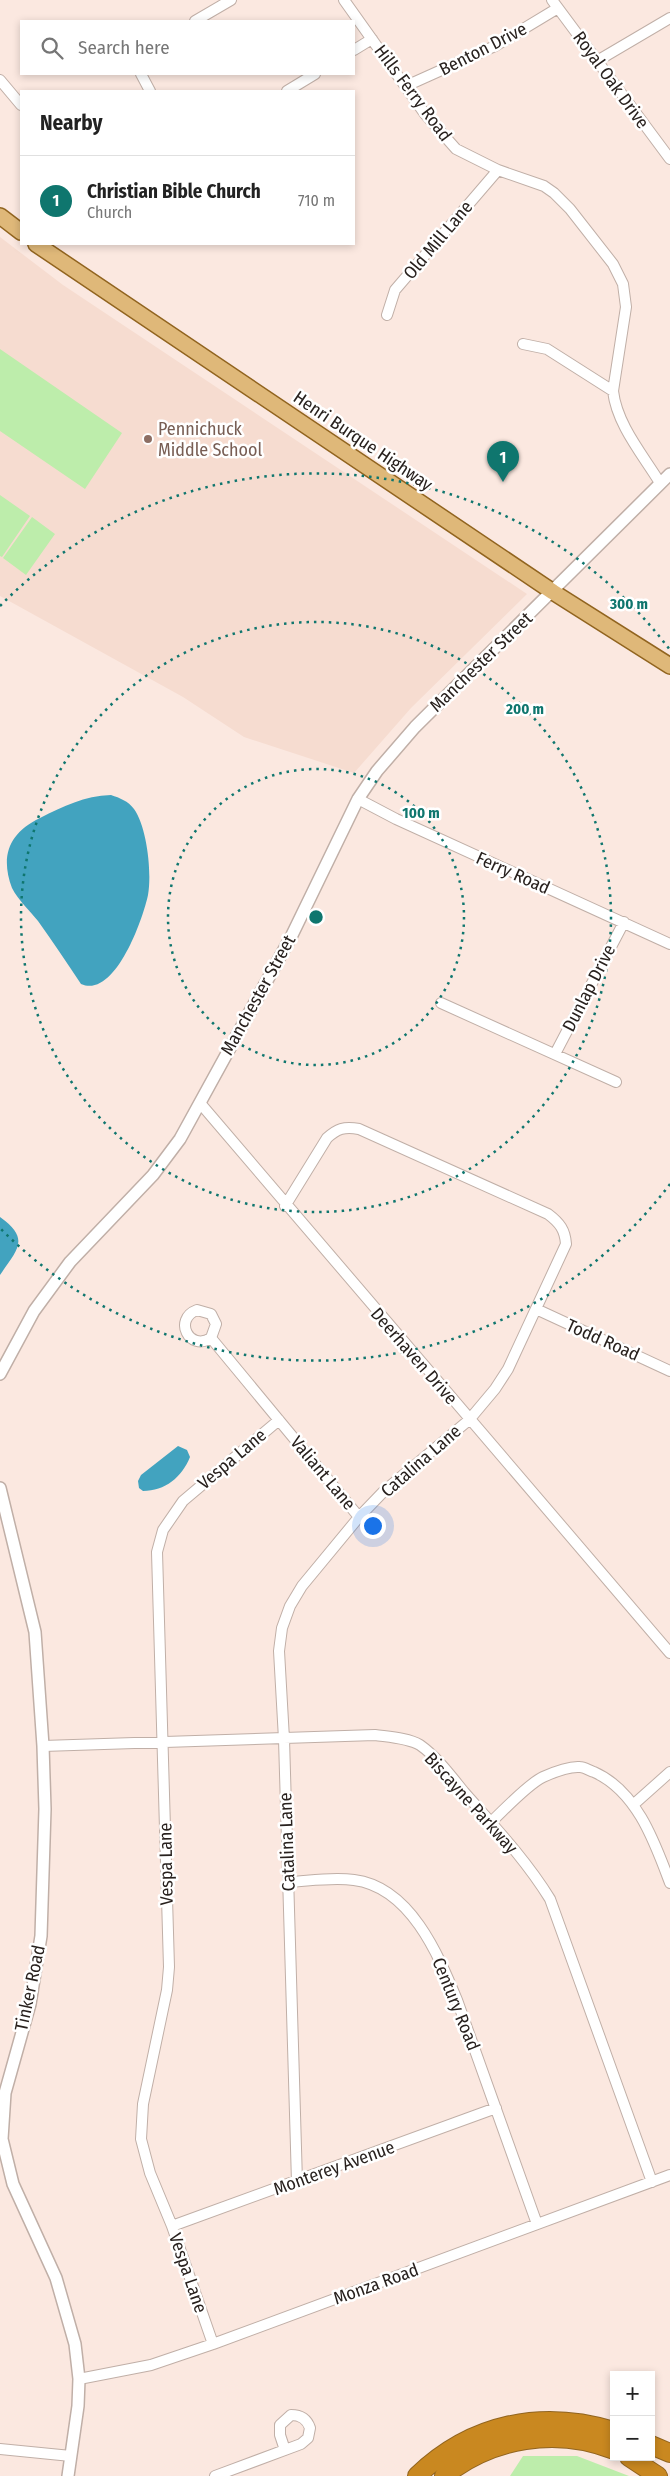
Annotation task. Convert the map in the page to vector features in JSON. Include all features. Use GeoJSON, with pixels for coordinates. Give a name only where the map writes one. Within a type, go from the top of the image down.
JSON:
{"type":"FeatureCollection","features":[{"type":"Feature","properties":{"kind":"highway"},"geometry":{"type":"LineString","coordinates":[[417,2476],[437,2459],[461,2444],[511,2425],[557,2420],[593,2425],[610,2430]]}},
{"type":"Feature","properties":{"kind":"highway"},"geometry":{"type":"LineString","coordinates":[[444,2476],[476,2456],[524,2440],[572,2439],[610,2449]]}},
{"type":"Feature","properties":{"kind":"highway"},"geometry":{"type":"LineString","coordinates":[[655,2446],[670,2452]]}},
{"type":"Feature","properties":{"kind":"highway"},"geometry":{"type":"LineString","coordinates":[[635,2461],[658,2476]]}},
{"type":"Feature","properties":{"kind":"main road"},"geometry":{"type":"LineString","coordinates":[[0,216],[20,231]]}},
{"type":"Feature","properties":{"kind":"main road","name":"Henri Burque Highway"},"geometry":{"type":"LineString","coordinates":[[37,245],[553,592],[670,666]]}},
{"type":"Feature","properties":{"kind":"street"},"geometry":{"type":"LineString","coordinates":[[197,20],[231,0]]}},
{"type":"Feature","properties":{"kind":"street","name":"Hills Ferry Road"},"geometry":{"type":"LineString","coordinates":[[344,0],[440,132],[456,149],[498,170],[523,177],[554,193],[570,209],[618,274],[622,284],[626,307],[612,391],[614,402],[622,422],[660,483]]}},
{"type":"Feature","properties":{"kind":"street","name":"Royal Oak Drive"},"geometry":{"type":"LineString","coordinates":[[555,4],[670,159]]}},
{"type":"Feature","properties":{"kind":"street","name":"Benton Drive"},"geometry":{"type":"LineString","coordinates":[[406,86],[495,46],[555,4]]}},
{"type":"Feature","properties":{"kind":"street"},"geometry":{"type":"LineString","coordinates":[[598,61],[670,18]]}},
{"type":"Feature","properties":{"kind":"street"},"geometry":{"type":"LineString","coordinates":[[355,49],[372,39]]}},
{"type":"Feature","properties":{"kind":"street"},"geometry":{"type":"LineString","coordinates":[[142,75],[149,90]]}},
{"type":"Feature","properties":{"kind":"street"},"geometry":{"type":"LineString","coordinates":[[289,90],[313,75]]}},
{"type":"Feature","properties":{"kind":"street"},"geometry":{"type":"LineString","coordinates":[[0,80],[20,104]]}},
{"type":"Feature","properties":{"kind":"street","name":"Old Mill Lane"},"geometry":{"type":"LineString","coordinates":[[387,315],[395,290],[498,170]]}},
{"type":"Feature","properties":{"kind":"street"},"geometry":{"type":"LineString","coordinates":[[523,344],[547,349],[612,391]]}},
{"type":"Feature","properties":{"kind":"street","name":"Manchester Street"},"geometry":{"type":"LineString","coordinates":[[0,1374],[24,1329],[49,1290],[87,1242],[163,1162],[180,1139],[292,935],[358,799],[377,771],[415,727],[670,474]]}},
{"type":"Feature","properties":{"kind":"street","name":"Ferry Road"},"geometry":{"type":"LineString","coordinates":[[358,799],[428,834],[670,944]]}},
{"type":"Feature","properties":{"kind":"street","name":"Dunlap Drive"},"geometry":{"type":"LineString","coordinates":[[555,1054],[624,922]]}},
{"type":"Feature","properties":{"kind":"street"},"geometry":{"type":"LineString","coordinates":[[440,1003],[616,1082]]}},
{"type":"Feature","properties":{"kind":"street","name":"Deerhaven Drive"},"geometry":{"type":"LineString","coordinates":[[200,1103],[285,1206],[670,1653]]}},
{"type":"Feature","properties":{"kind":"street","name":"Catalina Lane"},"geometry":{"type":"LineString","coordinates":[[285,1206],[326,1138],[336,1130],[347,1127],[358,1129],[538,1209],[558,1222],[565,1232],[566,1244],[508,1369],[469,1420],[384,1491],[359,1516],[302,1586],[290,1606],[282,1628],[279,1651],[284,1739],[297,2182]]}},
{"type":"Feature","properties":{"kind":"street","name":"Todd Road"},"geometry":{"type":"LineString","coordinates":[[536,1310],[670,1371]]}},
{"type":"Feature","properties":{"kind":"street","name":"Valiant Lane"},"geometry":{"type":"LineString","coordinates":[[211,1338],[359,1516]]}},
{"type":"Feature","properties":{"kind":"street","name":"Vespa Lane"},"geometry":{"type":"LineString","coordinates":[[213,2344],[172,2226],[150,2173],[141,2139],[143,2104],[167,1990],[169,1967],[164,1742],[157,1564],[163,1530],[183,1501],[279,1420]]}},
{"type":"Feature","properties":{"kind":"street","name":"Tinker Road"},"geometry":{"type":"LineString","coordinates":[[0,1488],[35,1632],[43,1746],[45,1866],[41,1936],[30,2004],[5,2093],[2,2139],[13,2184],[43,2247],[64,2300],[75,2344],[79,2379],[77,2417],[68,2476]]}},
{"type":"Feature","properties":{"kind":"street","name":"Biscayne Parkway"},"geometry":{"type":"LineString","coordinates":[[43,1746],[375,1736],[394,1738],[418,1745],[436,1760],[491,1822],[538,1880],[550,1899],[652,2182]]}},
{"type":"Feature","properties":{"kind":"street"},"geometry":{"type":"LineString","coordinates":[[491,1822],[541,1778],[581,1767],[603,1776],[620,1790],[633,1805],[657,1848],[670,1883]]}},
{"type":"Feature","properties":{"kind":"street"},"geometry":{"type":"LineString","coordinates":[[633,1805],[670,1772]]}},
{"type":"Feature","properties":{"kind":"street","name":"Century Road"},"geometry":{"type":"LineString","coordinates":[[288,1882],[354,1880],[376,1886],[395,1899],[411,1915],[425,1934],[442,1964],[537,2224]]}},
{"type":"Feature","properties":{"kind":"street","name":"Monterey Avenue"},"geometry":{"type":"LineString","coordinates":[[172,2226],[496,2108]]}},
{"type":"Feature","properties":{"kind":"street","name":"Monza Road"},"geometry":{"type":"LineString","coordinates":[[79,2379],[150,2364],[213,2344],[670,2175]]}},
{"type":"Feature","properties":{"kind":"street"},"geometry":{"type":"LineString","coordinates":[[0,2449],[71,2456]]}},
{"type":"Feature","properties":{"kind":"street"},"geometry":{"type":"LineString","coordinates":[[215,2476],[286,2450]]}},
{"type":"Feature","properties":{"kind":"shaded area","name":"Pennichuck Middle School"},"geometry":{"type":"Polygon","coordinates":[[[0,237],[63,285],[527,594],[411,708],[354,773],[244,737],[183,697],[0,596],[0,237]]]}},
{"type":"Feature","properties":{"kind":"green space"},"geometry":{"type":"Polygon","coordinates":[[[0,349],[122,433],[85,489],[0,431],[0,349]]]}},
{"type":"Feature","properties":{"kind":"green space"},"geometry":{"type":"Polygon","coordinates":[[[0,495],[30,516],[2,557],[0,556],[0,495]]]}},
{"type":"Feature","properties":{"kind":"green space"},"geometry":{"type":"Polygon","coordinates":[[[32,517],[55,534],[26,575],[3,558],[32,517]]]}},
{"type":"Feature","properties":{"kind":"green space"},"geometry":{"type":"Polygon","coordinates":[[[523,2456],[577,2456],[629,2476],[510,2476],[523,2456]]]}},
{"type":"Feature","properties":{"kind":"water"},"geometry":{"type":"Polygon","coordinates":[[[111,795],[124,800],[132,806],[142,827],[149,863],[148,895],[134,938],[116,969],[105,980],[93,985],[81,984],[38,921],[12,888],[8,876],[7,856],[14,838],[29,824],[74,802],[92,797],[111,795]]]}},
{"type":"Feature","properties":{"kind":"water"},"geometry":{"type":"Polygon","coordinates":[[[0,1217],[15,1232],[18,1238],[18,1245],[12,1258],[0,1275],[0,1217]]]}},
{"type":"Feature","properties":{"kind":"water"},"geometry":{"type":"Polygon","coordinates":[[[178,1446],[187,1450],[190,1457],[177,1477],[165,1486],[143,1491],[139,1488],[138,1481],[141,1475],[178,1446]]]}},
{"type":"Feature","properties":{"kind":"place","name":"Pennichuck Middle School"},"geometry":{"type":"Point","coordinates":[148,439]}},
{"type":"Feature","properties":{"kind":"place","name":"Christian Bible Church"},"geometry":{"type":"Point","coordinates":[503,482]}}]}
